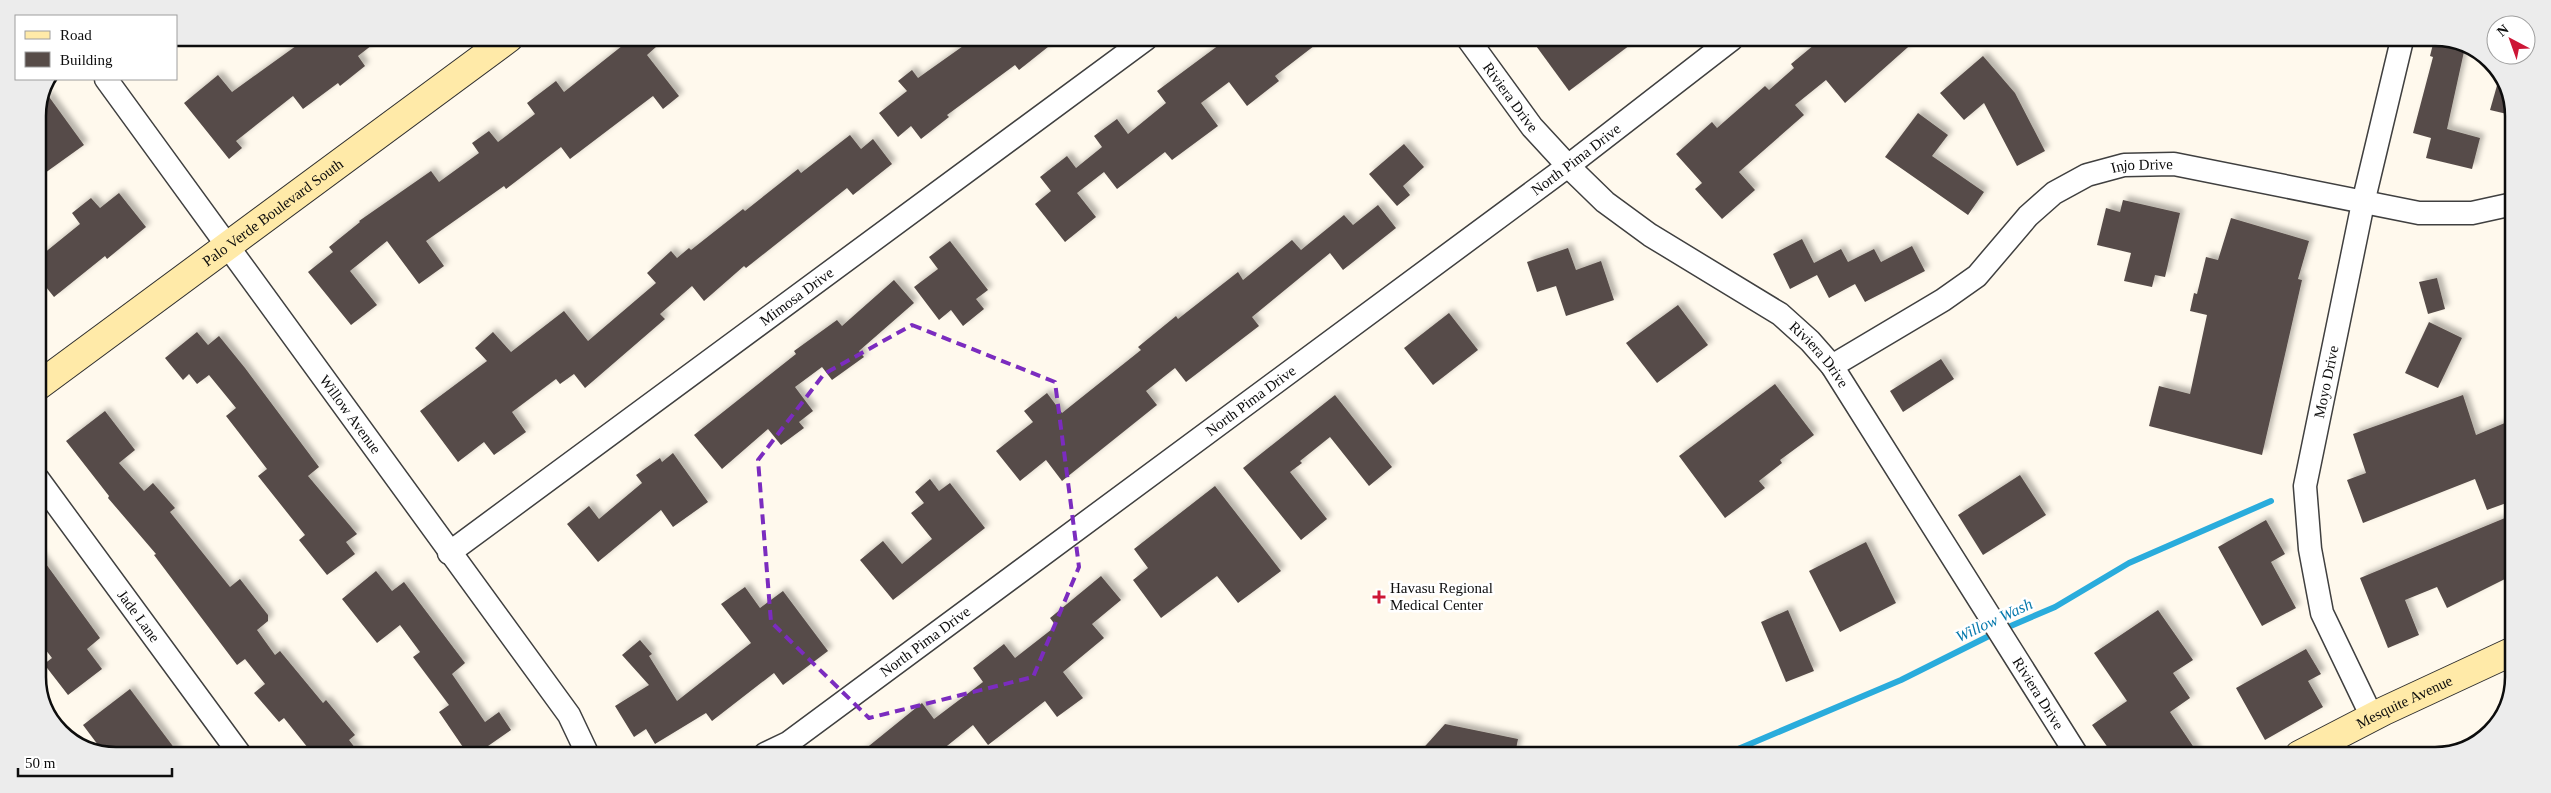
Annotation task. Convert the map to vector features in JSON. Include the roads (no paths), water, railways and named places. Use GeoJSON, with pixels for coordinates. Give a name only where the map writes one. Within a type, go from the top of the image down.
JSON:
{"type":"FeatureCollection","features":[{"type":"Feature","properties":{"kind":"main road","name":"Palo Verde Boulevard South"},"geometry":{"type":"LineString","coordinates":[[46,380],[498,46]]}},
{"type":"Feature","properties":{"kind":"main road","name":"Mesquite Avenue"},"geometry":{"type":"LineString","coordinates":[[2314,747],[2372,717],[2505,655]]}},
{"type":"Feature","properties":{"kind":"street","name":"Mimosa Drive"},"geometry":{"type":"LineString","coordinates":[[449,553],[1137,46]]}},
{"type":"Feature","properties":{"kind":"street","name":"Riviera Drive"},"geometry":{"type":"LineString","coordinates":[[1473,46],[1532,126],[1568,166],[1605,202],[1650,235],[1780,314],[1810,341],[1832,366],[2072,747]]}},
{"type":"Feature","properties":{"kind":"street","name":"North Pima Drive"},"geometry":{"type":"LineString","coordinates":[[778,747],[788,742],[1568,166],[1723,46]]}},
{"type":"Feature","properties":{"kind":"street","name":"Moyo Drive"},"geometry":{"type":"LineString","coordinates":[[2372,717],[2322,613],[2310,549],[2305,486],[2363,203],[2401,46]]}},
{"type":"Feature","properties":{"kind":"street","name":"Willow Avenue"},"geometry":{"type":"LineString","coordinates":[[107,80],[568,715],[584,747]]}},
{"type":"Feature","properties":{"kind":"street","name":"Injo Drive"},"geometry":{"type":"LineString","coordinates":[[1832,366],[1943,300],[1977,276],[2028,216],[2054,193],[2086,175],[2124,164],[2174,164],[2419,213],[2472,213],[2505,206]]}},
{"type":"Feature","properties":{"kind":"street","name":"Jade Lane"},"geometry":{"type":"LineString","coordinates":[[46,490],[235,747]]}},
{"type":"Feature","properties":{"kind":"waterway","name":"Willow Wash"},"geometry":{"type":"LineString","coordinates":[[1743,747],[1901,680],[1999,631],[2055,607],[2129,563],[2271,501]]}},
{"type":"Feature","properties":{"kind":"place","name":"Havasu Regional Medical Center"},"geometry":{"type":"Point","coordinates":[1379,597]}}]}
